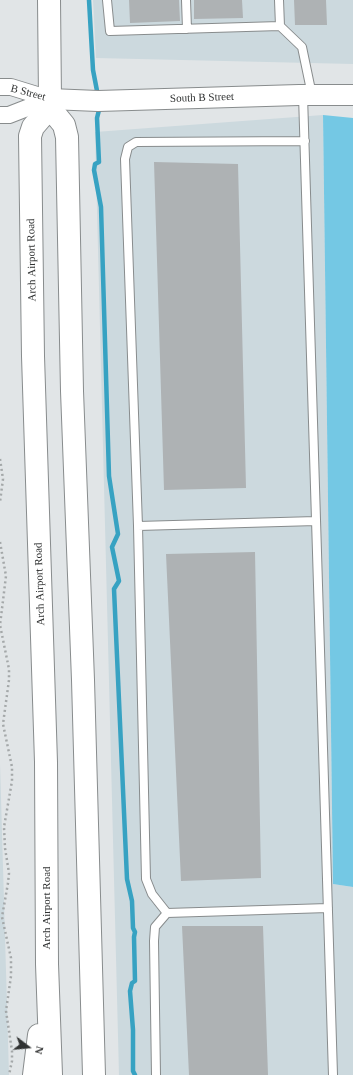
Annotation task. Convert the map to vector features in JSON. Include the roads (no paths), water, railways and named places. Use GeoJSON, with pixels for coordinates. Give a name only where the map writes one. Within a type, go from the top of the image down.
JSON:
{"type":"FeatureCollection","features":[{"type":"Feature","properties":{"kind":"main road","name":"Arch Airport Road"},"geometry":{"type":"LineString","coordinates":[[49,0],[50,99],[55,114],[64,125],[67,137],[72,391],[83,680],[94,1075]]}},
{"type":"Feature","properties":{"kind":"main road","name":"Arch Airport Road"},"geometry":{"type":"LineString","coordinates":[[50,99],[45,113],[33,127],[30,136],[34,364],[46,762],[47,964],[51,1075]]}},
{"type":"Feature","properties":{"kind":"main road"},"geometry":{"type":"LineString","coordinates":[[34,1075],[47,964]]}},
{"type":"Feature","properties":{"kind":"street","name":"B Street"},"geometry":{"type":"LineString","coordinates":[[0,87],[11,87],[50,99]]}},
{"type":"Feature","properties":{"kind":"street","name":"South B Street"},"geometry":{"type":"LineString","coordinates":[[50,99],[98,101],[353,95]]}},
{"type":"Feature","properties":{"kind":"street","name":"B Street"},"geometry":{"type":"LineString","coordinates":[[0,115],[9,115],[50,99]]}},
{"type":"Feature","properties":{"kind":"lane"},"geometry":{"type":"LineString","coordinates":[[107,0],[110,31],[280,26]]}},
{"type":"Feature","properties":{"kind":"lane"},"geometry":{"type":"LineString","coordinates":[[186,0],[187,29]]}},
{"type":"Feature","properties":{"kind":"lane"},"geometry":{"type":"LineString","coordinates":[[279,0],[280,26],[302,47],[307,95],[305,141],[333,1075]]}},
{"type":"Feature","properties":{"kind":"lane"},"geometry":{"type":"LineString","coordinates":[[167,913],[152,894],[146,879],[138,526],[125,159],[128,146],[136,142],[305,141]]}},
{"type":"Feature","properties":{"kind":"lane"},"geometry":{"type":"LineString","coordinates":[[138,526],[316,521]]}},
{"type":"Feature","properties":{"kind":"lane"},"geometry":{"type":"LineString","coordinates":[[156,1075],[155,926],[167,913],[328,908]]}},
{"type":"Feature","properties":{"kind":"waterway"},"geometry":{"type":"LineString","coordinates":[[89,0],[93,70],[98,96]]}},
{"type":"Feature","properties":{"kind":"waterway"},"geometry":{"type":"LineString","coordinates":[[100,106],[97,118],[99,162],[95,164],[94,170],[101,207],[109,476],[118,534],[112,547],[119,581],[114,589],[127,879],[132,901],[133,928],[135,932],[135,981],[132,983],[130,991],[133,1030],[133,1071],[135,1075]]}}]}
